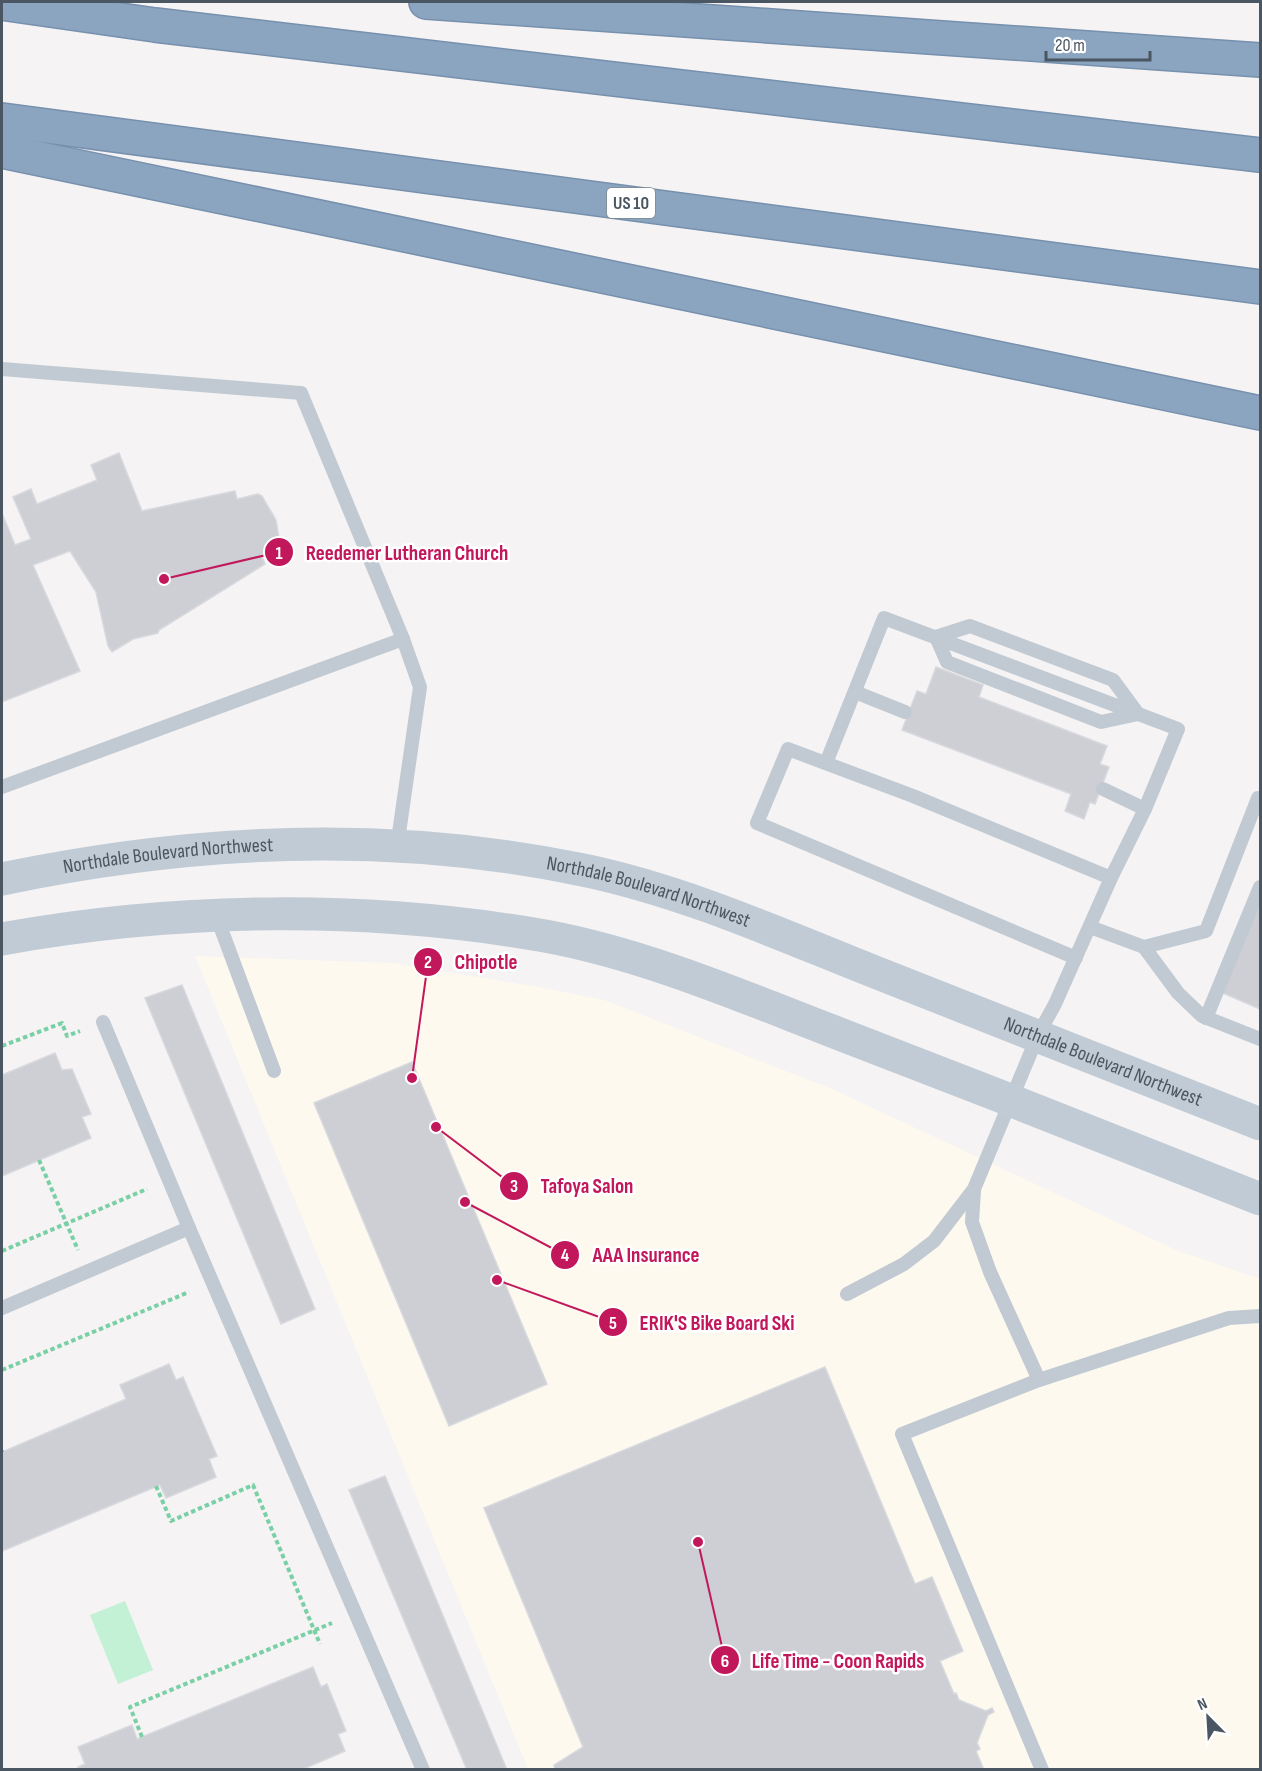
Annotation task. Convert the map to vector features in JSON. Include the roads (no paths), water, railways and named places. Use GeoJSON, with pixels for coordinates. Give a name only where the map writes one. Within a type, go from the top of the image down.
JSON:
{"type":"FeatureCollection","features":[{"type":"Feature","properties":{"kind":"highway"},"geometry":{"type":"LineString","coordinates":[[426,2],[1260,60]]}},
{"type":"Feature","properties":{"kind":"highway"},"geometry":{"type":"LineString","coordinates":[[2,3],[155,25],[1260,155]]}},
{"type":"Feature","properties":{"kind":"highway","name":"US 10"},"geometry":{"type":"LineString","coordinates":[[2,120],[1260,287]]}},
{"type":"Feature","properties":{"kind":"highway"},"geometry":{"type":"LineString","coordinates":[[2,151],[1260,413]]}},
{"type":"Feature","properties":{"kind":"street","name":"Northdale Boulevard Northwest"},"geometry":{"type":"LineString","coordinates":[[2,879],[79,863],[180,849],[274,843],[397,846],[499,856],[585,870],[682,897],[1260,1124]]}},
{"type":"Feature","properties":{"kind":"street"},"geometry":{"type":"LineString","coordinates":[[2,939],[78,925],[216,915],[325,915],[434,922],[546,937],[700,980],[1260,1199]]}},
{"type":"Feature","properties":{"kind":"lane"},"geometry":{"type":"LineString","coordinates":[[2,369],[301,393],[403,639],[420,687],[397,846]]}},
{"type":"Feature","properties":{"kind":"lane"},"geometry":{"type":"LineString","coordinates":[[826,763],[884,618],[1178,729],[1145,809],[1038,1035],[974,1188],[934,1241],[904,1264],[848,1294]]}},
{"type":"Feature","properties":{"kind":"lane"},"geometry":{"type":"LineString","coordinates":[[936,637],[970,626],[1113,680],[1138,714]]}},
{"type":"Feature","properties":{"kind":"lane"},"geometry":{"type":"LineString","coordinates":[[936,637],[947,662],[1101,722],[1138,714]]}},
{"type":"Feature","properties":{"kind":"lane"},"geometry":{"type":"LineString","coordinates":[[2,787],[403,639]]}},
{"type":"Feature","properties":{"kind":"lane"},"geometry":{"type":"LineString","coordinates":[[855,692],[905,712]]}},
{"type":"Feature","properties":{"kind":"lane"},"geometry":{"type":"LineString","coordinates":[[1076,958],[757,823],[788,749],[1111,878]]}},
{"type":"Feature","properties":{"kind":"lane"},"geometry":{"type":"LineString","coordinates":[[1102,789],[1145,809]]}},
{"type":"Feature","properties":{"kind":"lane"},"geometry":{"type":"LineString","coordinates":[[1144,947],[1206,932],[1258,798],[1260,798]]}},
{"type":"Feature","properties":{"kind":"lane"},"geometry":{"type":"LineString","coordinates":[[1206,1018],[1260,886]]}},
{"type":"Feature","properties":{"kind":"lane"},"geometry":{"type":"LineString","coordinates":[[216,915],[274,1071]]}},
{"type":"Feature","properties":{"kind":"lane"},"geometry":{"type":"LineString","coordinates":[[1090,927],[1144,947],[1178,993],[1206,1018],[1260,1039]]}},
{"type":"Feature","properties":{"kind":"lane"},"geometry":{"type":"LineString","coordinates":[[103,1022],[189,1228],[423,1770]]}},
{"type":"Feature","properties":{"kind":"lane"},"geometry":{"type":"LineString","coordinates":[[974,1188],[972,1222],[990,1272],[1039,1380]]}},
{"type":"Feature","properties":{"kind":"lane"},"geometry":{"type":"LineString","coordinates":[[2,1308],[189,1228]]}},
{"type":"Feature","properties":{"kind":"lane"},"geometry":{"type":"LineString","coordinates":[[1042,1770],[902,1434],[1039,1380],[1229,1318],[1260,1316]]}},
{"type":"Feature","properties":{"kind":"place","name":"Reedemer Lutheran Church"},"geometry":{"type":"Point","coordinates":[164,579]}},
{"type":"Feature","properties":{"kind":"place","name":"Chipotle"},"geometry":{"type":"Point","coordinates":[412,1078]}},
{"type":"Feature","properties":{"kind":"place","name":"Tafoya Salon"},"geometry":{"type":"Point","coordinates":[436,1127]}},
{"type":"Feature","properties":{"kind":"place","name":"AAA Insurance"},"geometry":{"type":"Point","coordinates":[465,1202]}},
{"type":"Feature","properties":{"kind":"place","name":"ERIK'S Bike Board Ski"},"geometry":{"type":"Point","coordinates":[497,1280]}},
{"type":"Feature","properties":{"kind":"place","name":"Life Time - Coon Rapids"},"geometry":{"type":"Point","coordinates":[698,1542]}}]}
